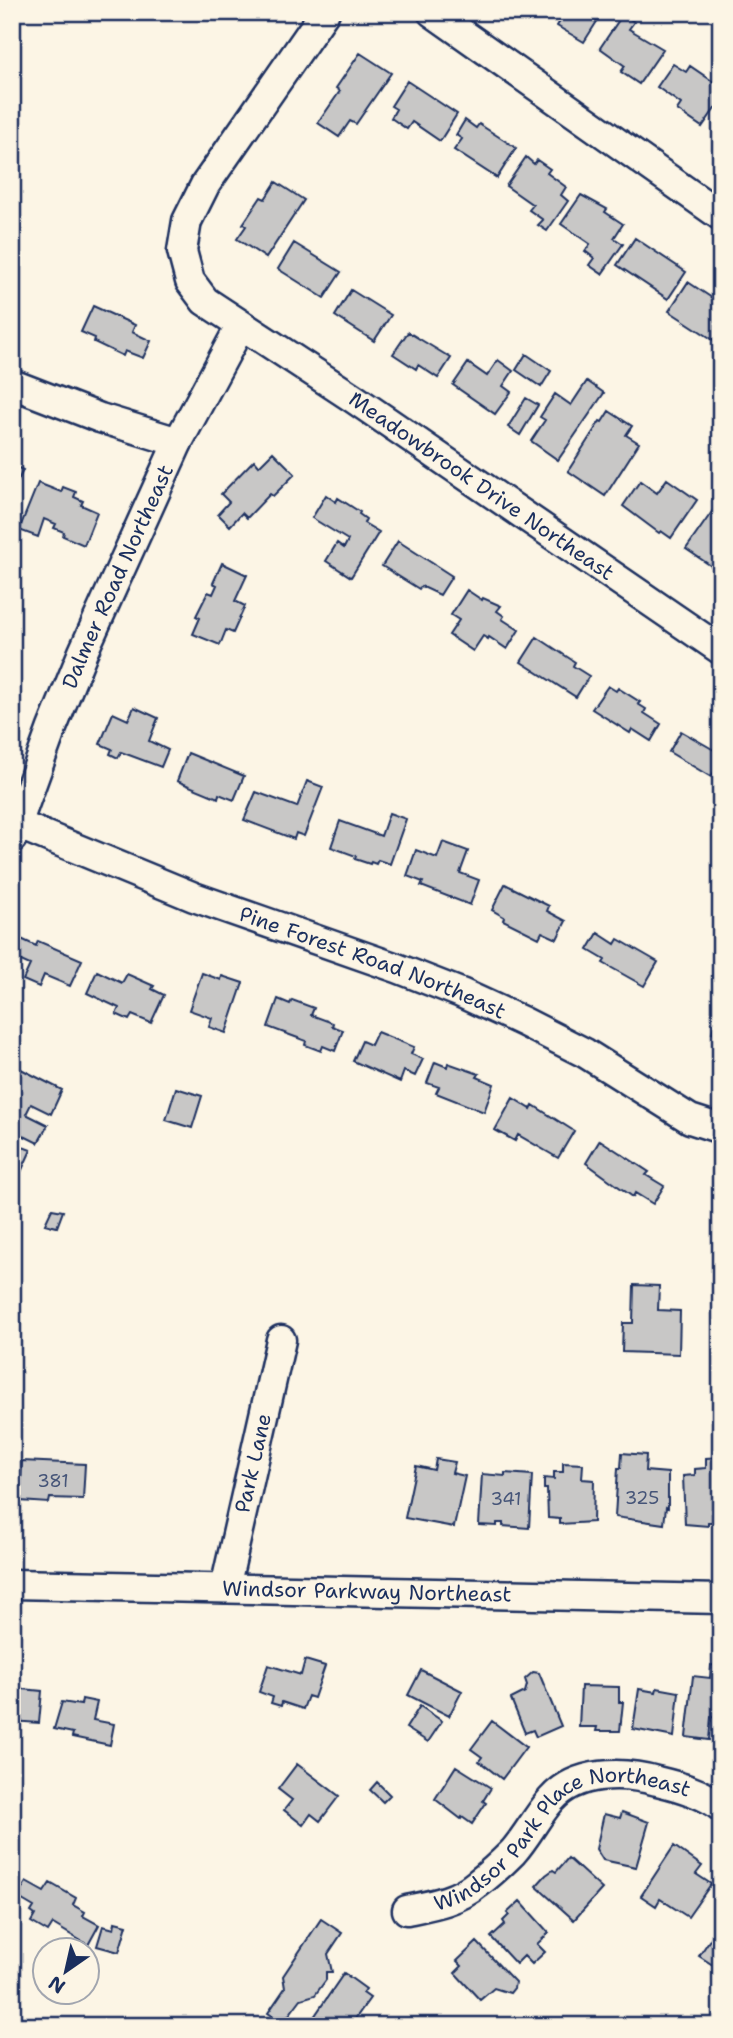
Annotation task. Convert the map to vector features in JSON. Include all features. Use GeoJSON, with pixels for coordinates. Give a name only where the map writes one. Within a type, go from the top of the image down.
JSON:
{"type":"FeatureCollection","features":[{"type":"Feature","properties":{"kind":"street","name":"Meadowbrook Drive Northeast"},"geometry":{"type":"LineString","coordinates":[[326,12],[205,185],[187,221],[182,251],[190,281],[205,301],[353,398],[721,650]]}},
{"type":"Feature","properties":{"kind":"street"},"geometry":{"type":"LineString","coordinates":[[432,12],[721,216]]}},
{"type":"Feature","properties":{"kind":"street","name":"Dalmer Road Northeast"},"geometry":{"type":"LineString","coordinates":[[14,829],[83,652],[178,442],[241,325]]}},
{"type":"Feature","properties":{"kind":"street"},"geometry":{"type":"LineString","coordinates":[[12,384],[100,418],[178,442]]}},
{"type":"Feature","properties":{"kind":"street","name":"Pine Forest Road Northeast"},"geometry":{"type":"LineString","coordinates":[[14,829],[461,993],[524,1021],[584,1053],[690,1119],[721,1129]]}},
{"type":"Feature","properties":{"kind":"street","name":"Park Lane"},"geometry":{"type":"LineString","coordinates":[[225,1588],[281,1340]]}},
{"type":"Feature","properties":{"kind":"street","name":"Windsor Parkway Northeast"},"geometry":{"type":"LineString","coordinates":[[12,1584],[721,1599]]}},
{"type":"Feature","properties":{"kind":"street","name":"Windsor Park Place Northeast"},"geometry":{"type":"LineString","coordinates":[[407,1910],[443,1903],[475,1886],[513,1851],[553,1798],[583,1779],[607,1775],[647,1778],[719,1803]]}},
{"type":"Feature","properties":{"kind":"building"},"geometry":{"type":"Polygon","coordinates":[[[566,12],[603,12],[584,42],[557,26],[566,12]]]}},
{"type":"Feature","properties":{"kind":"building"},"geometry":{"type":"Polygon","coordinates":[[[623,14],[634,22],[629,29],[663,49],[639,84],[621,72],[625,66],[600,48],[623,14]]]}},
{"type":"Feature","properties":{"kind":"building"},"geometry":{"type":"Polygon","coordinates":[[[360,53],[391,73],[356,124],[350,121],[339,137],[318,123],[340,91],[336,88],[360,53]]]}},
{"type":"Feature","properties":{"kind":"building"},"geometry":{"type":"Polygon","coordinates":[[[673,64],[686,72],[690,66],[721,87],[721,100],[702,127],[677,110],[681,104],[657,87],[673,64]]]}},
{"type":"Feature","properties":{"kind":"building"},"geometry":{"type":"Polygon","coordinates":[[[407,81],[457,114],[440,141],[412,122],[407,129],[391,118],[396,109],[391,106],[407,81]]]}},
{"type":"Feature","properties":{"kind":"building"},"geometry":{"type":"Polygon","coordinates":[[[465,120],[476,128],[479,124],[516,148],[497,178],[454,150],[462,139],[456,135],[465,120]]]}},
{"type":"Feature","properties":{"kind":"building"},"geometry":{"type":"Polygon","coordinates":[[[526,157],[534,164],[537,160],[550,169],[547,173],[566,187],[561,195],[568,201],[547,231],[538,225],[543,220],[529,210],[533,205],[506,186],[526,157]]]}},
{"type":"Feature","properties":{"kind":"building"},"geometry":{"type":"Polygon","coordinates":[[[276,182],[304,200],[266,258],[237,239],[246,226],[243,224],[261,197],[265,199],[276,182]]]}},
{"type":"Feature","properties":{"kind":"building"},"geometry":{"type":"Polygon","coordinates":[[[581,195],[607,209],[605,212],[623,224],[614,238],[623,244],[602,274],[589,265],[594,258],[585,251],[590,244],[561,224],[581,195]]]}},
{"type":"Feature","properties":{"kind":"building"},"geometry":{"type":"Polygon","coordinates":[[[635,238],[686,272],[668,299],[617,265],[635,238]]]}},
{"type":"Feature","properties":{"kind":"building"},"geometry":{"type":"Polygon","coordinates":[[[294,243],[341,272],[324,298],[278,269],[294,243]]]}},
{"type":"Feature","properties":{"kind":"building"},"geometry":{"type":"Polygon","coordinates":[[[688,282],[721,304],[721,345],[669,311],[688,282]]]}},
{"type":"Feature","properties":{"kind":"building"},"geometry":{"type":"Polygon","coordinates":[[[351,290],[391,315],[374,341],[335,316],[351,290]]]}},
{"type":"Feature","properties":{"kind":"building"},"geometry":{"type":"Polygon","coordinates":[[[93,306],[135,325],[132,332],[151,341],[143,358],[125,351],[123,356],[94,342],[95,338],[81,332],[93,306]]]}},
{"type":"Feature","properties":{"kind":"building"},"geometry":{"type":"Polygon","coordinates":[[[408,332],[451,358],[438,378],[418,365],[416,369],[393,354],[408,332]]]}},
{"type":"Feature","properties":{"kind":"building"},"geometry":{"type":"Polygon","coordinates":[[[526,354],[551,371],[541,387],[516,370],[526,354]]]}},
{"type":"Feature","properties":{"kind":"building"},"geometry":{"type":"Polygon","coordinates":[[[498,360],[513,371],[503,386],[511,392],[495,414],[453,385],[468,363],[487,376],[498,360]]]}},
{"type":"Feature","properties":{"kind":"building"},"geometry":{"type":"Polygon","coordinates":[[[587,381],[604,393],[558,460],[531,441],[545,420],[540,417],[555,394],[571,405],[587,381]]]}},
{"type":"Feature","properties":{"kind":"building"},"geometry":{"type":"Polygon","coordinates":[[[526,398],[538,405],[520,435],[508,427],[526,398]]]}},
{"type":"Feature","properties":{"kind":"building"},"geometry":{"type":"Polygon","coordinates":[[[609,411],[632,426],[626,435],[639,443],[605,496],[568,471],[609,411]]]}},
{"type":"Feature","properties":{"kind":"building"},"geometry":{"type":"Polygon","coordinates":[[[273,452],[295,474],[273,496],[270,494],[247,518],[242,513],[230,526],[218,514],[229,502],[221,494],[254,460],[259,466],[273,452]]]}},
{"type":"Feature","properties":{"kind":"building"},"geometry":{"type":"Polygon","coordinates":[[[12,465],[23,470],[15,487],[12,486],[12,465]]]}},
{"type":"Feature","properties":{"kind":"building"},"geometry":{"type":"Polygon","coordinates":[[[667,479],[697,500],[671,538],[661,531],[659,533],[623,506],[640,481],[657,493],[667,479]]]}},
{"type":"Feature","properties":{"kind":"building"},"geometry":{"type":"Polygon","coordinates":[[[38,483],[61,492],[63,487],[76,492],[74,497],[83,501],[81,505],[97,512],[84,545],[63,536],[64,532],[54,528],[56,524],[44,519],[38,537],[19,530],[38,483]]]}},
{"type":"Feature","properties":{"kind":"building"},"geometry":{"type":"Polygon","coordinates":[[[326,495],[336,502],[338,498],[360,512],[366,519],[364,523],[379,532],[351,577],[326,561],[337,543],[344,548],[348,540],[312,518],[326,495]]]}},
{"type":"Feature","properties":{"kind":"building"},"geometry":{"type":"Polygon","coordinates":[[[716,506],[721,509],[721,523],[717,529],[721,531],[720,572],[686,549],[716,506]]]}},
{"type":"Feature","properties":{"kind":"building"},"geometry":{"type":"Polygon","coordinates":[[[398,541],[452,576],[440,595],[421,586],[419,589],[382,566],[398,541]]]}},
{"type":"Feature","properties":{"kind":"building"},"geometry":{"type":"Polygon","coordinates":[[[222,563],[247,575],[235,601],[245,606],[233,633],[226,630],[220,645],[193,634],[200,618],[196,616],[208,592],[213,594],[217,585],[213,583],[222,563]]]}},
{"type":"Feature","properties":{"kind":"building"},"geometry":{"type":"Polygon","coordinates":[[[467,590],[482,600],[483,598],[501,606],[497,611],[504,616],[502,619],[519,630],[507,649],[483,636],[473,651],[449,635],[459,620],[451,615],[467,590]]]}},
{"type":"Feature","properties":{"kind":"building"},"geometry":{"type":"Polygon","coordinates":[[[537,637],[575,662],[573,666],[589,676],[576,697],[521,662],[537,637]]]}},
{"type":"Feature","properties":{"kind":"building"},"geometry":{"type":"Polygon","coordinates":[[[608,686],[616,691],[618,688],[640,702],[638,704],[646,709],[644,713],[661,724],[651,741],[632,729],[630,733],[592,709],[608,686]]]}},
{"type":"Feature","properties":{"kind":"building"},"geometry":{"type":"Polygon","coordinates":[[[134,707],[158,718],[149,741],[168,750],[161,767],[121,752],[118,758],[110,754],[112,749],[100,744],[113,713],[128,720],[134,707]]]}},
{"type":"Feature","properties":{"kind":"building"},"geometry":{"type":"Polygon","coordinates":[[[681,731],[721,754],[721,760],[711,777],[669,752],[681,731]]]}},
{"type":"Feature","properties":{"kind":"building"},"geometry":{"type":"Polygon","coordinates":[[[188,753],[244,776],[234,800],[219,794],[218,798],[177,781],[188,753]]]}},
{"type":"Feature","properties":{"kind":"building"},"geometry":{"type":"Polygon","coordinates":[[[307,781],[323,787],[304,836],[296,833],[294,839],[244,820],[256,792],[297,807],[307,781]]]}},
{"type":"Feature","properties":{"kind":"building"},"geometry":{"type":"Polygon","coordinates":[[[389,813],[406,819],[390,864],[378,860],[376,864],[370,864],[331,847],[340,821],[381,836],[389,813]]]}},
{"type":"Feature","properties":{"kind":"building"},"geometry":{"type":"Polygon","coordinates":[[[443,842],[468,851],[460,873],[479,880],[470,905],[421,886],[423,882],[407,876],[416,850],[437,858],[443,842]]]}},
{"type":"Feature","properties":{"kind":"building"},"geometry":{"type":"Polygon","coordinates":[[[505,884],[549,906],[547,911],[566,921],[557,939],[542,932],[539,938],[503,920],[504,917],[492,910],[505,884]]]}},
{"type":"Feature","properties":{"kind":"building"},"geometry":{"type":"Polygon","coordinates":[[[598,933],[615,944],[618,939],[658,962],[644,986],[603,963],[605,960],[588,950],[598,933]]]}},
{"type":"Feature","properties":{"kind":"building"},"geometry":{"type":"Polygon","coordinates":[[[19,938],[36,946],[38,941],[82,960],[70,986],[44,975],[39,987],[23,980],[30,965],[12,957],[19,938]]]}},
{"type":"Feature","properties":{"kind":"building"},"geometry":{"type":"Polygon","coordinates":[[[97,971],[122,983],[127,974],[154,986],[152,989],[164,995],[151,1023],[132,1015],[129,1020],[116,1014],[119,1008],[87,993],[97,971]]]}},
{"type":"Feature","properties":{"kind":"building"},"geometry":{"type":"Polygon","coordinates":[[[202,973],[221,980],[222,976],[243,983],[226,1033],[209,1027],[212,1018],[189,1010],[202,973]]]}},
{"type":"Feature","properties":{"kind":"building"},"geometry":{"type":"Polygon","coordinates":[[[278,999],[290,1004],[292,1000],[314,1008],[311,1015],[343,1030],[335,1051],[323,1046],[321,1051],[305,1045],[306,1041],[268,1027],[278,999]]]}},
{"type":"Feature","properties":{"kind":"building"},"geometry":{"type":"Polygon","coordinates":[[[721,1005],[721,1035],[712,1033],[721,1005]]]}},
{"type":"Feature","properties":{"kind":"building"},"geometry":{"type":"Polygon","coordinates":[[[377,1032],[414,1047],[411,1054],[423,1059],[415,1076],[404,1071],[400,1082],[353,1061],[362,1041],[371,1045],[377,1032]]]}},
{"type":"Feature","properties":{"kind":"building"},"geometry":{"type":"Polygon","coordinates":[[[435,1062],[447,1067],[448,1063],[479,1074],[477,1077],[494,1084],[484,1112],[436,1093],[439,1087],[427,1083],[435,1062]]]}},
{"type":"Feature","properties":{"kind":"building"},"geometry":{"type":"Polygon","coordinates":[[[19,1068],[62,1090],[51,1114],[31,1104],[26,1114],[48,1125],[38,1143],[16,1132],[15,1136],[12,1134],[12,1081],[19,1068]]]}},
{"type":"Feature","properties":{"kind":"building"},"geometry":{"type":"Polygon","coordinates":[[[176,1088],[202,1096],[192,1128],[166,1120],[176,1088]]]}},
{"type":"Feature","properties":{"kind":"building"},"geometry":{"type":"Polygon","coordinates":[[[513,1098],[531,1109],[533,1105],[574,1131],[558,1158],[518,1135],[515,1141],[495,1130],[513,1098]]]}},
{"type":"Feature","properties":{"kind":"building"},"geometry":{"type":"Polygon","coordinates":[[[600,1140],[649,1172],[646,1175],[664,1186],[653,1204],[635,1193],[633,1197],[586,1163],[600,1140]]]}},
{"type":"Feature","properties":{"kind":"building"},"geometry":{"type":"Polygon","coordinates":[[[12,1143],[31,1150],[21,1172],[13,1169],[12,1172],[12,1143]]]}},
{"type":"Feature","properties":{"kind":"building"},"geometry":{"type":"Polygon","coordinates":[[[52,1209],[63,1211],[57,1227],[45,1224],[52,1209]]]}},
{"type":"Feature","properties":{"kind":"building"},"geometry":{"type":"Polygon","coordinates":[[[634,1285],[659,1286],[658,1310],[680,1311],[679,1354],[622,1352],[623,1323],[633,1323],[634,1285]]]}},
{"type":"Feature","properties":{"kind":"building"},"geometry":{"type":"Polygon","coordinates":[[[622,1453],[646,1455],[645,1471],[668,1473],[668,1508],[666,1507],[664,1524],[615,1517],[618,1468],[621,1468],[622,1453]]]}},
{"type":"Feature","properties":{"kind":"building"},"geometry":{"type":"Polygon","coordinates":[[[721,1457],[721,1522],[708,1522],[708,1526],[685,1524],[683,1476],[695,1475],[695,1469],[706,1468],[706,1458],[721,1457]]]}},
{"type":"Feature","properties":{"kind":"building"},"geometry":{"type":"Polygon","coordinates":[[[436,1459],[455,1462],[452,1473],[465,1476],[454,1527],[405,1518],[416,1466],[434,1470],[436,1459]]]}},
{"type":"Feature","properties":{"kind":"building"},"geometry":{"type":"Polygon","coordinates":[[[22,1461],[85,1464],[83,1499],[50,1498],[49,1503],[20,1501],[22,1461]]]}},
{"type":"Feature","properties":{"kind":"building"},"geometry":{"type":"Polygon","coordinates":[[[563,1463],[583,1464],[582,1479],[594,1480],[593,1522],[560,1524],[560,1519],[548,1518],[544,1478],[554,1479],[554,1472],[563,1472],[563,1463]]]}},
{"type":"Feature","properties":{"kind":"building"},"geometry":{"type":"Polygon","coordinates":[[[505,1473],[532,1475],[529,1528],[503,1526],[503,1523],[497,1523],[497,1526],[479,1525],[482,1474],[505,1476],[505,1473]]]}},
{"type":"Feature","properties":{"kind":"building"},"geometry":{"type":"Polygon","coordinates":[[[305,1660],[325,1666],[314,1698],[308,1696],[303,1709],[282,1702],[281,1706],[271,1703],[273,1697],[259,1692],[268,1665],[301,1675],[305,1660]]]}},
{"type":"Feature","properties":{"kind":"building"},"geometry":{"type":"Polygon","coordinates":[[[711,1665],[721,1666],[719,1718],[711,1717],[709,1740],[686,1737],[693,1676],[710,1678],[711,1665]]]}},
{"type":"Feature","properties":{"kind":"building"},"geometry":{"type":"Polygon","coordinates":[[[421,1670],[462,1691],[449,1716],[408,1695],[421,1670]]]}},
{"type":"Feature","properties":{"kind":"building"},"geometry":{"type":"Polygon","coordinates":[[[533,1672],[539,1673],[561,1726],[536,1737],[533,1730],[525,1733],[511,1699],[525,1692],[525,1679],[533,1672]]]}},
{"type":"Feature","properties":{"kind":"building"},"geometry":{"type":"Polygon","coordinates":[[[581,1686],[619,1687],[619,1702],[623,1702],[620,1731],[596,1731],[597,1727],[579,1727],[581,1686]]]}},
{"type":"Feature","properties":{"kind":"building"},"geometry":{"type":"Polygon","coordinates":[[[12,1688],[42,1691],[39,1723],[12,1721],[12,1688]]]}},
{"type":"Feature","properties":{"kind":"building"},"geometry":{"type":"Polygon","coordinates":[[[657,1688],[679,1692],[674,1737],[633,1729],[639,1689],[656,1692],[657,1688]]]}},
{"type":"Feature","properties":{"kind":"building"},"geometry":{"type":"Polygon","coordinates":[[[82,1699],[97,1702],[93,1720],[114,1724],[110,1745],[72,1737],[73,1733],[54,1729],[62,1702],[81,1705],[82,1699]]]}},
{"type":"Feature","properties":{"kind":"building"},"geometry":{"type":"Polygon","coordinates":[[[420,1706],[442,1721],[428,1742],[406,1728],[420,1706]]]}},
{"type":"Feature","properties":{"kind":"building"},"geometry":{"type":"Polygon","coordinates":[[[492,1721],[526,1747],[502,1779],[479,1761],[482,1757],[471,1749],[492,1721]]]}},
{"type":"Feature","properties":{"kind":"building"},"geometry":{"type":"Polygon","coordinates":[[[297,1764],[339,1796],[320,1821],[311,1814],[303,1825],[284,1810],[292,1800],[278,1789],[297,1764]]]}},
{"type":"Feature","properties":{"kind":"building"},"geometry":{"type":"Polygon","coordinates":[[[456,1766],[491,1788],[483,1801],[486,1803],[472,1824],[435,1799],[456,1766]]]}},
{"type":"Feature","properties":{"kind":"building"},"geometry":{"type":"Polygon","coordinates":[[[377,1782],[390,1795],[383,1802],[370,1790],[377,1782]]]}},
{"type":"Feature","properties":{"kind":"building"},"geometry":{"type":"Polygon","coordinates":[[[622,1812],[649,1822],[636,1867],[603,1860],[596,1849],[604,1814],[620,1818],[622,1812]]]}},
{"type":"Feature","properties":{"kind":"building"},"geometry":{"type":"Polygon","coordinates":[[[674,1846],[702,1866],[696,1874],[711,1884],[688,1917],[660,1899],[656,1906],[641,1896],[674,1846]]]}},
{"type":"Feature","properties":{"kind":"building"},"geometry":{"type":"Polygon","coordinates":[[[568,1858],[602,1889],[574,1920],[536,1886],[553,1870],[556,1872],[568,1858]]]}},
{"type":"Feature","properties":{"kind":"building"},"geometry":{"type":"Polygon","coordinates":[[[26,1882],[44,1892],[50,1883],[76,1898],[73,1905],[85,1912],[83,1916],[99,1925],[92,1937],[75,1937],[53,1924],[48,1932],[31,1922],[35,1915],[31,1912],[34,1907],[17,1897],[26,1882]]]}},
{"type":"Feature","properties":{"kind":"building"},"geometry":{"type":"Polygon","coordinates":[[[520,1901],[549,1933],[537,1944],[545,1952],[532,1964],[524,1956],[516,1964],[491,1937],[505,1924],[503,1921],[509,1915],[507,1913],[520,1901]]]}},
{"type":"Feature","properties":{"kind":"building"},"geometry":{"type":"Polygon","coordinates":[[[321,1919],[342,1933],[328,1954],[332,1972],[326,1972],[326,1980],[315,1995],[301,1999],[283,2023],[268,2013],[285,1988],[283,1976],[321,1919]]]}},
{"type":"Feature","properties":{"kind":"building"},"geometry":{"type":"Polygon","coordinates":[[[115,1922],[127,1925],[119,1952],[102,1947],[102,1937],[100,1937],[103,1926],[114,1929],[115,1922]]]}},
{"type":"Feature","properties":{"kind":"building"},"geometry":{"type":"Polygon","coordinates":[[[721,1923],[721,1966],[719,1969],[699,1956],[721,1923]]]}},
{"type":"Feature","properties":{"kind":"building"},"geometry":{"type":"Polygon","coordinates":[[[477,1942],[515,1982],[510,1993],[494,1988],[480,2000],[455,1973],[462,1966],[457,1961],[477,1942]]]}},
{"type":"Feature","properties":{"kind":"building"},"geometry":{"type":"Polygon","coordinates":[[[344,1973],[366,1989],[363,1993],[370,1998],[350,2026],[318,2026],[314,2017],[344,1973]]]}}]}
